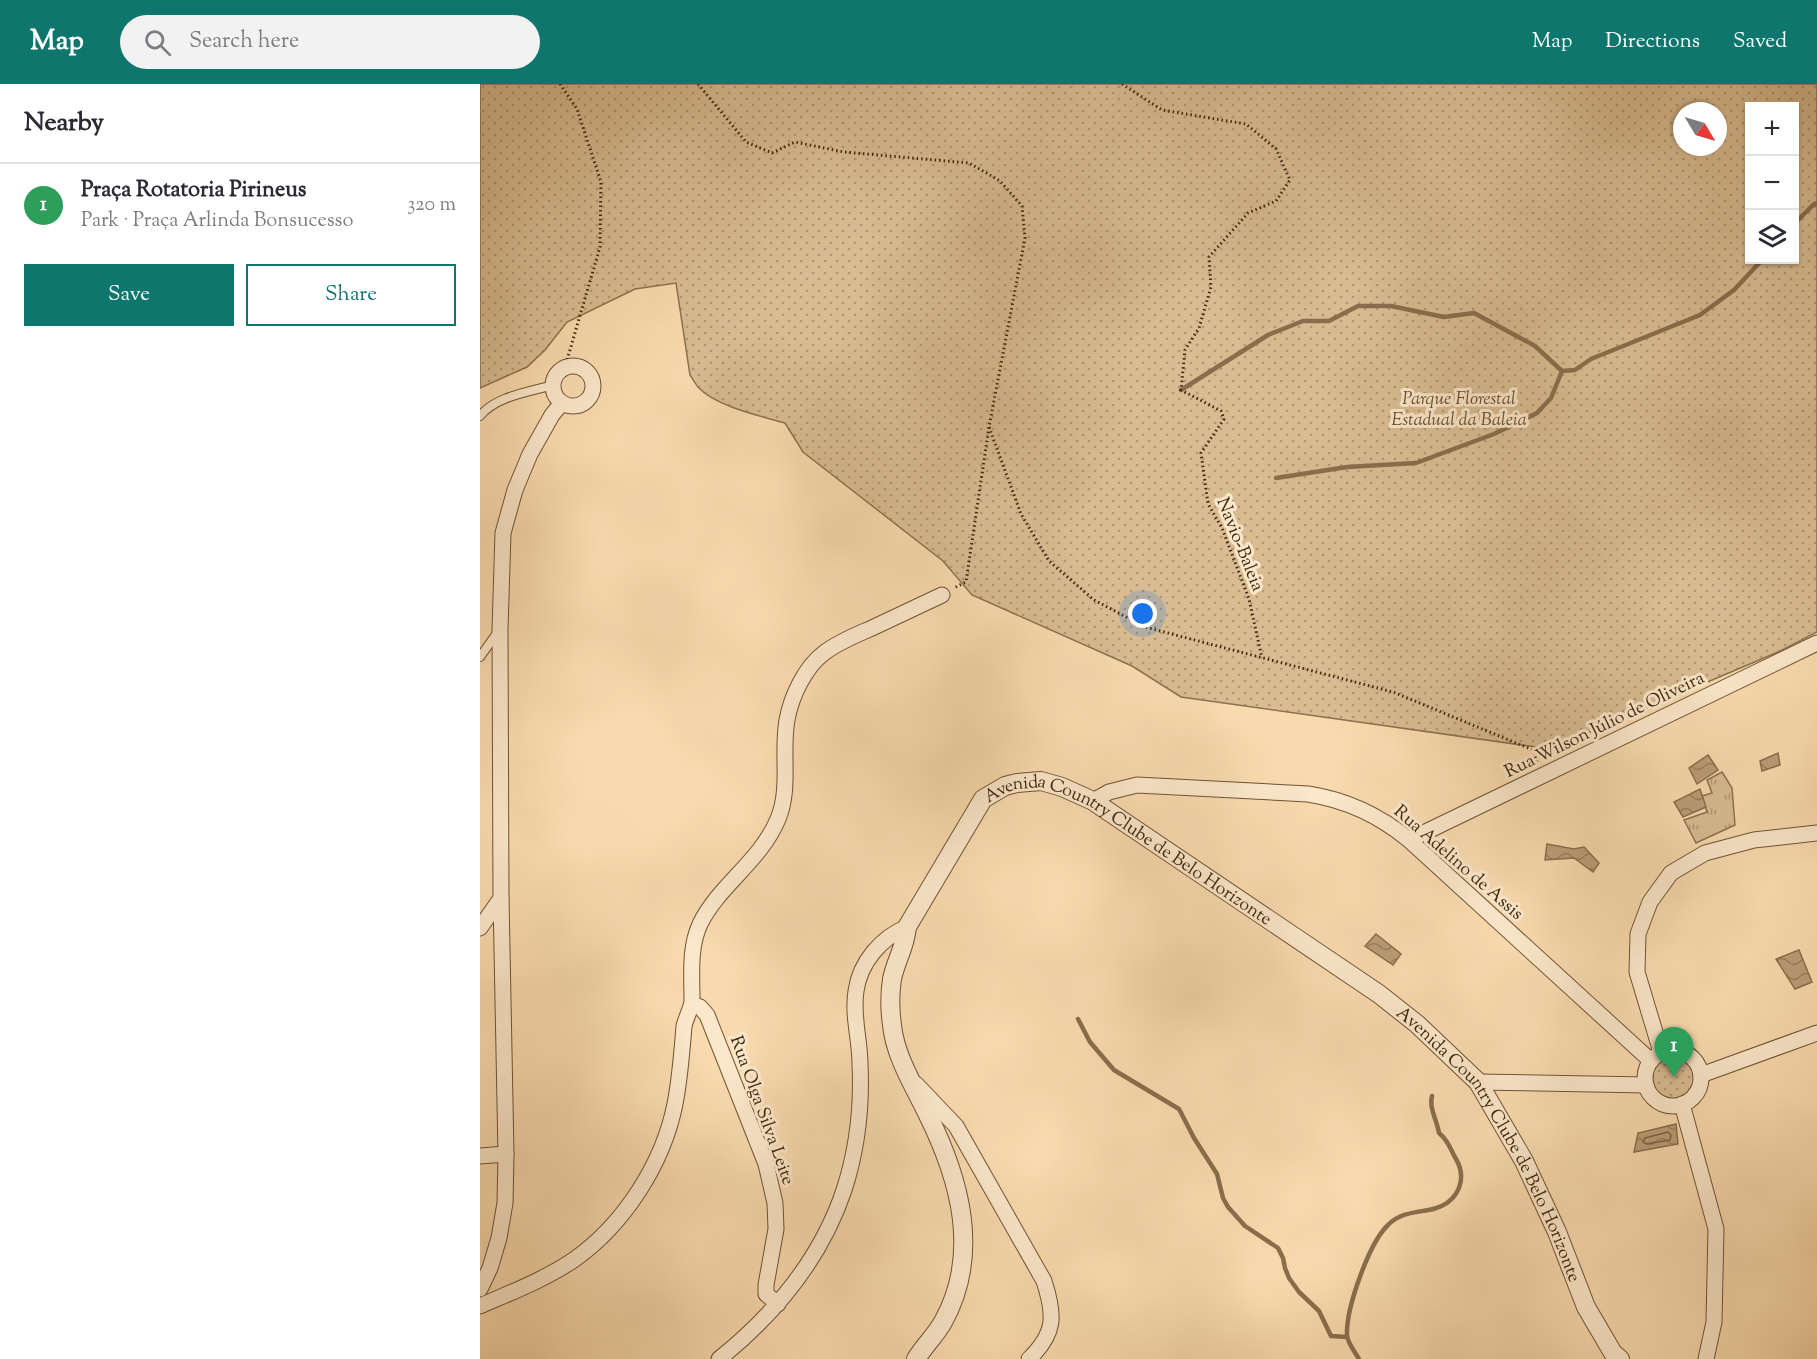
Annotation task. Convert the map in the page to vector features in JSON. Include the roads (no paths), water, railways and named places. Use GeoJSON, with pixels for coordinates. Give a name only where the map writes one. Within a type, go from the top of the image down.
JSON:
{"type":"FeatureCollection","features":[{"type":"Feature","properties":{"kind":"street"},"geometry":{"type":"LineString","coordinates":[[580,366],[592,376],[594,384],[590,398],[584,404],[569,406],[562,403],[555,395],[553,385],[554,378],[565,367],[580,366]]}},
{"type":"Feature","properties":{"kind":"street"},"geometry":{"type":"LineString","coordinates":[[480,1289],[490,1268],[499,1238],[505,1203],[500,629],[503,533],[512,501],[537,439],[562,403]]}},
{"type":"Feature","properties":{"kind":"street"},"geometry":{"type":"LineString","coordinates":[[480,1306],[550,1275],[599,1240],[633,1199],[663,1143],[675,1106],[687,1013],[692,1004],[690,978],[693,951],[700,925],[711,906],[765,846],[779,818],[784,794],[787,720],[796,691],[809,670],[823,654],[850,638],[942,595]]}},
{"type":"Feature","properties":{"kind":"street","name":"Rua Wilson Júlio de Oliveira"},"geometry":{"type":"LineString","coordinates":[[1409,840],[1817,643]]}},
{"type":"Feature","properties":{"kind":"street","name":"Avenida Country Clube de Belo Horizonte"},"geometry":{"type":"LineString","coordinates":[[916,1359],[935,1335],[951,1305],[960,1276],[964,1229],[960,1198],[950,1162],[899,1052],[892,1025],[892,979],[903,950],[907,927],[982,799],[1005,786],[1041,781],[1062,787],[1093,801],[1379,994],[1417,1024],[1478,1083],[1524,1161],[1557,1232],[1586,1307],[1613,1353],[1620,1359]]}},
{"type":"Feature","properties":{"kind":"street","name":"Rua Adelino de Assis"},"geometry":{"type":"LineString","coordinates":[[1093,801],[1109,792],[1137,785],[1308,794],[1332,798],[1364,810],[1388,823],[1409,840],[1656,1057]]}},
{"type":"Feature","properties":{"kind":"street"},"geometry":{"type":"LineString","coordinates":[[1656,1057],[1637,972],[1638,934],[1650,902],[1671,873],[1705,853],[1754,840],[1817,833]]}},
{"type":"Feature","properties":{"kind":"street"},"geometry":{"type":"LineString","coordinates":[[480,928],[501,898]]}},
{"type":"Feature","properties":{"kind":"street"},"geometry":{"type":"LineString","coordinates":[[719,1359],[742,1341],[778,1304],[800,1276],[832,1223],[852,1164],[857,1134],[861,1064],[856,991],[874,950],[892,933],[907,927]]}},
{"type":"Feature","properties":{"kind":"street","name":"Rua Olga Silva Leite"},"geometry":{"type":"LineString","coordinates":[[692,1004],[700,1007],[707,1015],[766,1164],[772,1186],[776,1229],[766,1294],[778,1304]]}},
{"type":"Feature","properties":{"kind":"street"},"geometry":{"type":"LineString","coordinates":[[1701,1075],[1817,1033]]}},
{"type":"Feature","properties":{"kind":"street"},"geometry":{"type":"LineString","coordinates":[[1672,1050],[1682,1051],[1691,1056],[1698,1065],[1701,1075],[1697,1093],[1690,1100],[1674,1106],[1660,1103],[1646,1085],[1647,1068],[1656,1057],[1672,1050]]}},
{"type":"Feature","properties":{"kind":"street"},"geometry":{"type":"LineString","coordinates":[[910,1078],[956,1126],[1044,1281],[1051,1302],[1051,1324],[1044,1342],[1029,1359]]}},
{"type":"Feature","properties":{"kind":"street"},"geometry":{"type":"LineString","coordinates":[[1478,1083],[1646,1085]]}},
{"type":"Feature","properties":{"kind":"street"},"geometry":{"type":"LineString","coordinates":[[1682,1104],[1716,1229],[1714,1322],[1706,1359]]}},
{"type":"Feature","properties":{"kind":"street"},"geometry":{"type":"LineString","coordinates":[[480,1156],[506,1154]]}},
{"type":"Feature","properties":{"kind":"lane"},"geometry":{"type":"LineString","coordinates":[[480,416],[507,397],[553,385]]}},
{"type":"Feature","properties":{"kind":"lane"},"geometry":{"type":"LineString","coordinates":[[480,657],[500,629]]}},
{"type":"Feature","properties":{"kind":"water"},"geometry":{"type":"Polygon","coordinates":[[[1778,753],[1780,765],[1762,771],[1760,761],[1778,753]]]}},
{"type":"Feature","properties":{"kind":"water"},"geometry":{"type":"Polygon","coordinates":[[[1708,755],[1718,770],[1697,784],[1689,768],[1708,755]]]}},
{"type":"Feature","properties":{"kind":"water"},"geometry":{"type":"Polygon","coordinates":[[[1700,789],[1706,807],[1683,817],[1674,802],[1700,789]]]}},
{"type":"Feature","properties":{"kind":"water"},"geometry":{"type":"Polygon","coordinates":[[[1547,844],[1574,849],[1584,847],[1599,863],[1593,872],[1574,858],[1545,860],[1547,844]]]}},
{"type":"Feature","properties":{"kind":"water"},"geometry":{"type":"Polygon","coordinates":[[[1376,934],[1401,954],[1393,965],[1365,946],[1376,934]]]}},
{"type":"Feature","properties":{"kind":"water"},"geometry":{"type":"Polygon","coordinates":[[[1799,950],[1812,982],[1795,989],[1776,959],[1799,950]]]}},
{"type":"Feature","properties":{"kind":"water"},"geometry":{"type":"Polygon","coordinates":[[[1676,1124],[1678,1144],[1634,1152],[1638,1133],[1676,1124]]]}},
{"type":"Feature","properties":{"kind":"waterway"},"geometry":{"type":"LineString","coordinates":[[1799,219],[1817,203]]}},
{"type":"Feature","properties":{"kind":"waterway"},"geometry":{"type":"LineString","coordinates":[[1276,478],[1347,467],[1416,463],[1494,434],[1537,413],[1551,398],[1562,371],[1575,370],[1591,359],[1700,315],[1734,290],[1758,264]]}},
{"type":"Feature","properties":{"kind":"waterway"},"geometry":{"type":"LineString","coordinates":[[1181,390],[1268,335],[1303,321],[1329,321],[1358,306],[1391,306],[1444,317],[1474,313],[1535,346],[1562,371]]}},
{"type":"Feature","properties":{"kind":"waterway"},"geometry":{"type":"LineString","coordinates":[[1078,1019],[1090,1042],[1114,1070],[1179,1109],[1217,1174],[1223,1198],[1228,1207],[1245,1226],[1278,1248],[1289,1278],[1299,1292],[1319,1311],[1331,1336],[1347,1337]]}},
{"type":"Feature","properties":{"kind":"waterway"},"geometry":{"type":"LineString","coordinates":[[1359,1359],[1347,1338],[1348,1323],[1360,1277],[1373,1246],[1395,1219],[1410,1213],[1440,1207],[1452,1199],[1459,1188],[1461,1171],[1447,1142],[1439,1133],[1432,1110],[1432,1096]]}},
{"type":"Feature","properties":{"kind":"place","name":"Praça Rotatoria Pirineus"},"geometry":{"type":"Point","coordinates":[1674,1077]}},
{"type":"Feature","properties":{"kind":"park label","name":"Parque Florestal Estadual da Baleia"},"geometry":{"type":"Point","coordinates":[1459,408]}}]}
